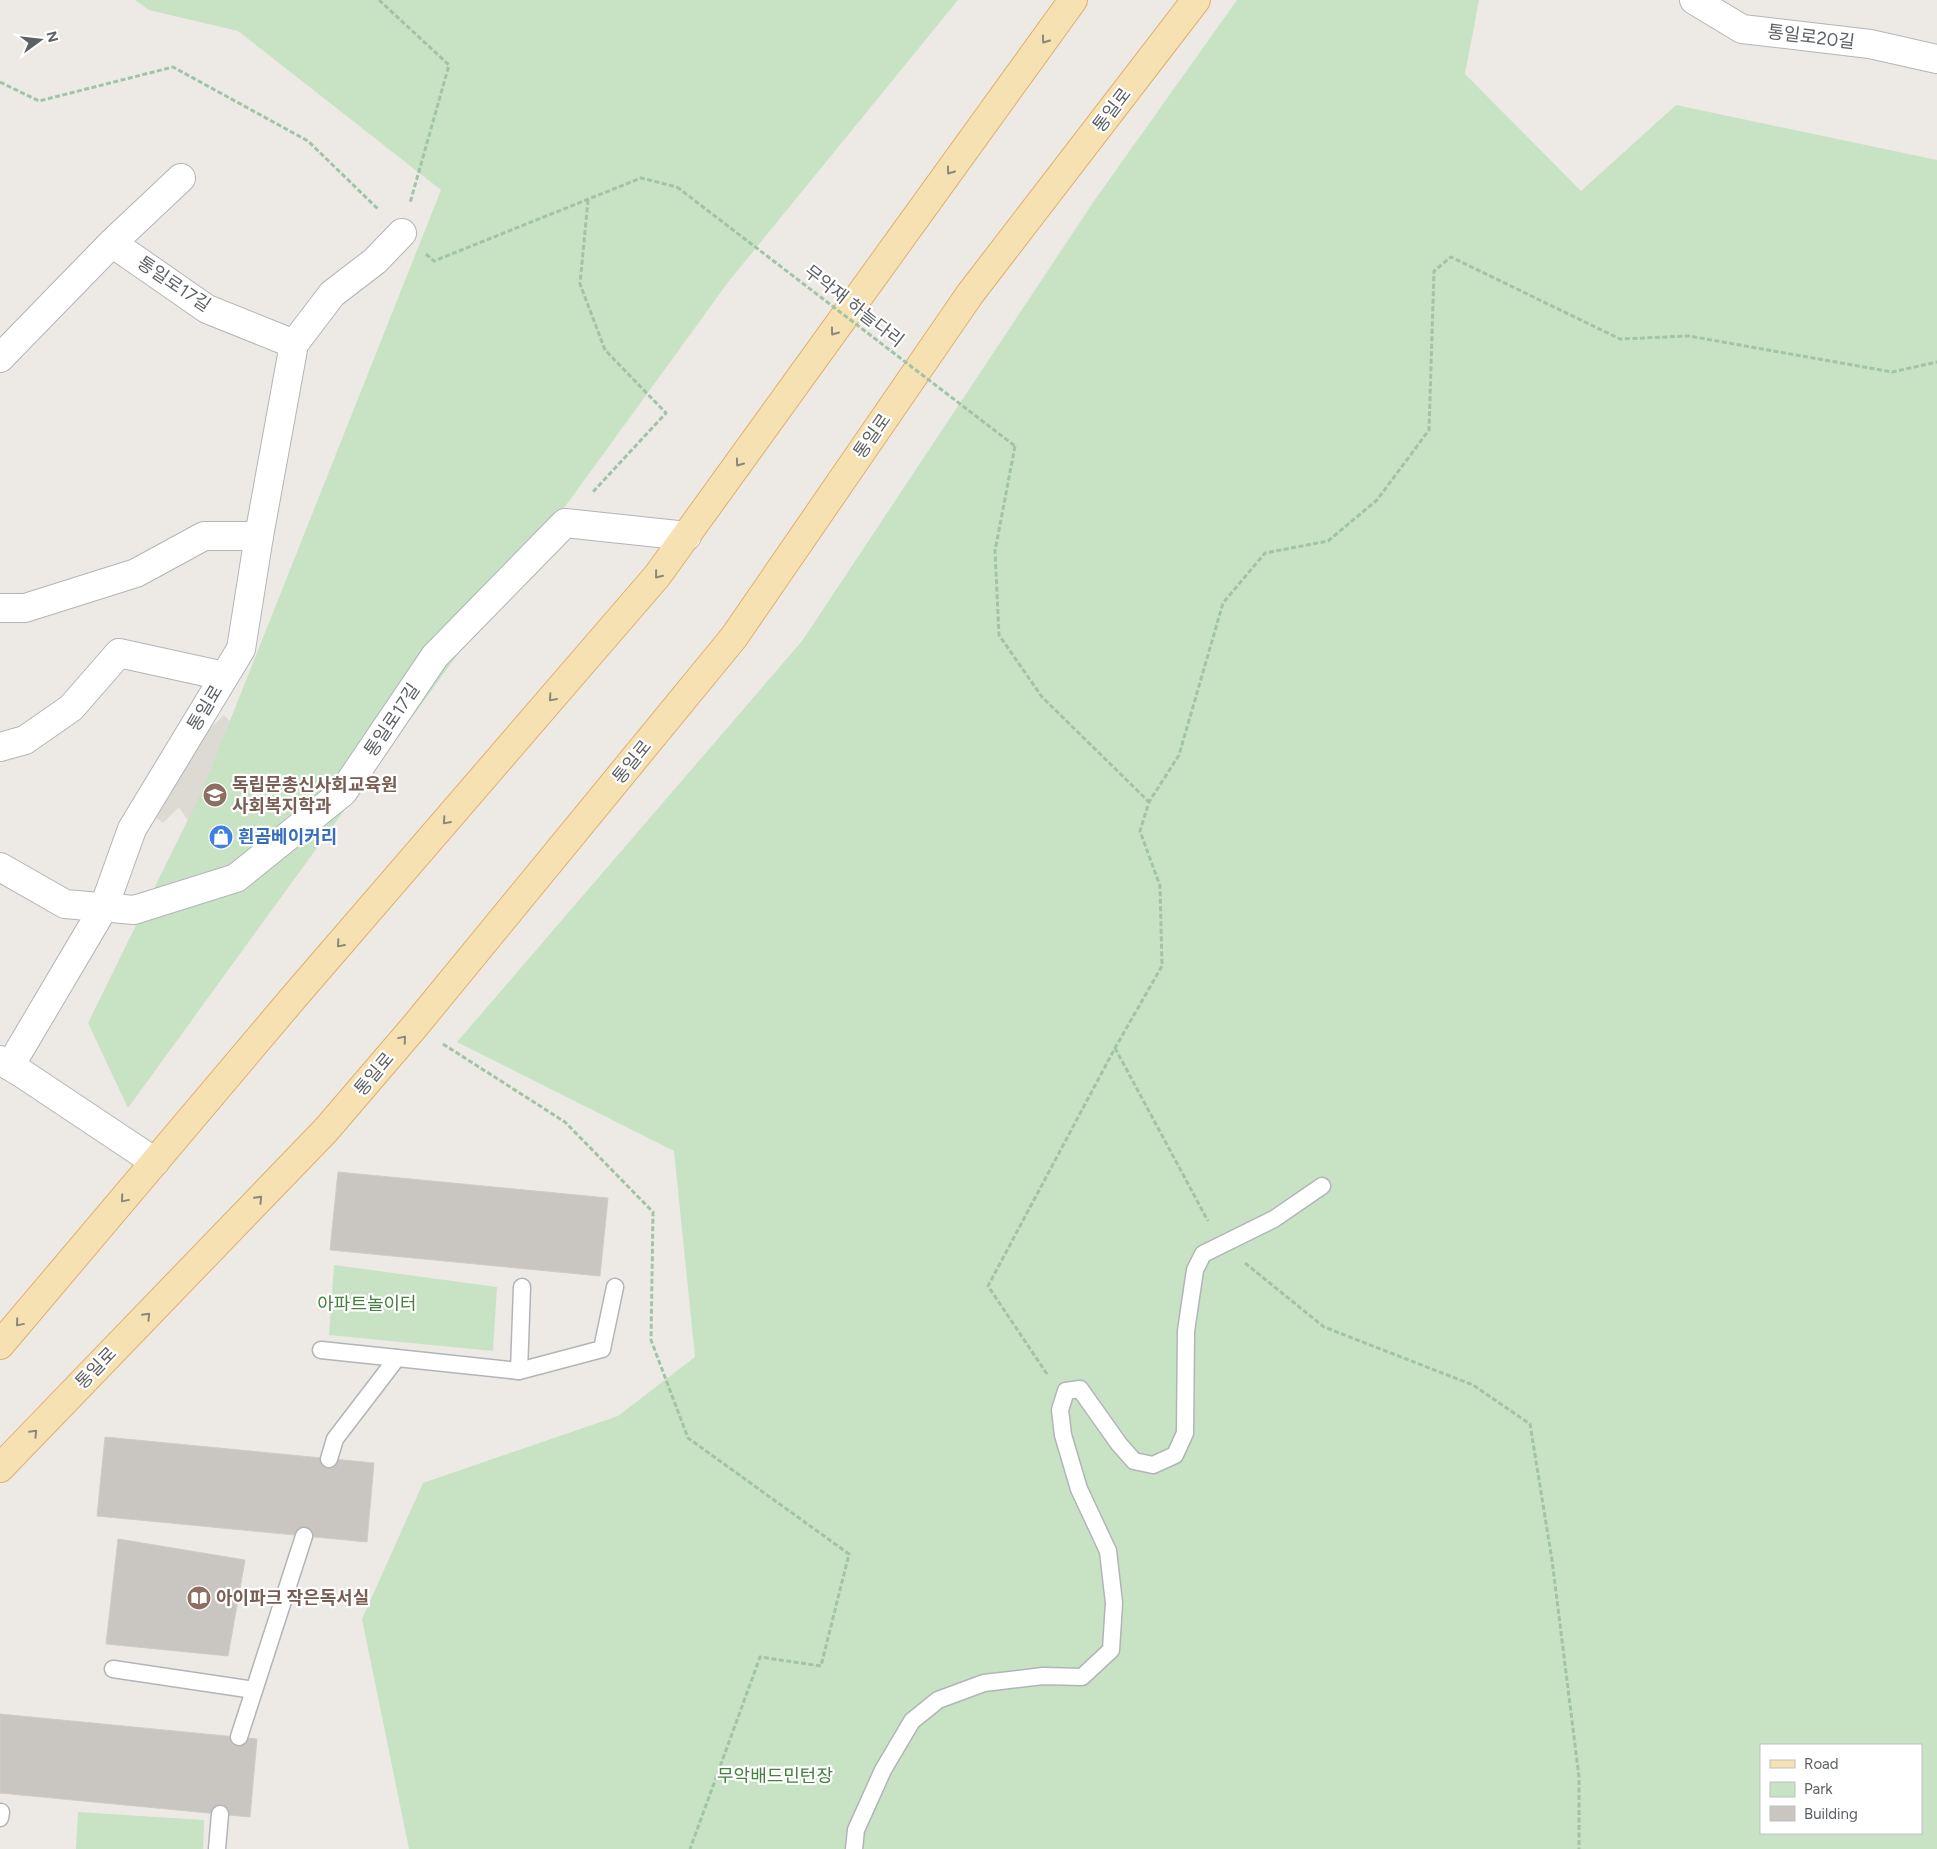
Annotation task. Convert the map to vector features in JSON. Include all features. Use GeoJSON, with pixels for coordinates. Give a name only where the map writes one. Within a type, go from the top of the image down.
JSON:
{"type":"FeatureCollection","features":[{"type":"Feature","properties":{"kind":"main road"},"geometry":{"type":"LineString","coordinates":[[0,1345],[300,989],[657,576],[1074,0]]}},
{"type":"Feature","properties":{"kind":"main road","name":"통일로"},"geometry":{"type":"LineString","coordinates":[[0,1468],[326,1130],[415,1026],[734,637],[970,294],[1196,0]]}},
{"type":"Feature","properties":{"kind":"street","name":"통일로20길"},"geometry":{"type":"LineString","coordinates":[[1694,0],[1742,29],[1870,44],[1936,59]]}},
{"type":"Feature","properties":{"kind":"street"},"geometry":{"type":"LineString","coordinates":[[0,358],[112,243],[181,178]]}},
{"type":"Feature","properties":{"kind":"street"},"geometry":{"type":"LineString","coordinates":[[294,344],[332,294],[376,261],[402,233]]}},
{"type":"Feature","properties":{"kind":"street","name":"통일로17길"},"geometry":{"type":"LineString","coordinates":[[112,243],[207,309],[294,344]]}},
{"type":"Feature","properties":{"kind":"street","name":"통일로"},"geometry":{"type":"LineString","coordinates":[[155,1162],[5,1063],[104,907],[132,829],[241,649],[259,536],[294,344]]}},
{"type":"Feature","properties":{"kind":"street"},"geometry":{"type":"LineString","coordinates":[[565,523],[687,536]]}},
{"type":"Feature","properties":{"kind":"street","name":"통일로17길"},"geometry":{"type":"LineString","coordinates":[[0,867],[66,904],[134,910],[236,878],[343,792],[435,656],[565,523]]}},
{"type":"Feature","properties":{"kind":"street"},"geometry":{"type":"LineString","coordinates":[[0,608],[25,608],[136,573],[204,536],[259,536]]}},
{"type":"Feature","properties":{"kind":"street"},"geometry":{"type":"LineString","coordinates":[[0,747],[25,740],[71,708],[119,653],[224,676]]}},
{"type":"Feature","properties":{"kind":"lane"},"geometry":{"type":"LineString","coordinates":[[854,1849],[856,1830],[884,1770],[912,1721],[938,1700],[984,1683],[1043,1676],[1082,1678],[1110,1650],[1114,1603],[1108,1551],[1079,1489],[1066,1444],[1060,1410],[1066,1391],[1080,1389],[1134,1462],[1154,1465],[1175,1456],[1185,1433],[1186,1330],[1195,1270],[1203,1254],[1274,1219],[1322,1186]]}},
{"type":"Feature","properties":{"kind":"lane"},"geometry":{"type":"LineString","coordinates":[[519,1371],[522,1287]]}},
{"type":"Feature","properties":{"kind":"lane"},"geometry":{"type":"LineString","coordinates":[[321,1350],[519,1371],[602,1349],[615,1287]]}},
{"type":"Feature","properties":{"kind":"lane"},"geometry":{"type":"LineString","coordinates":[[328,1459],[335,1439],[397,1358]]}},
{"type":"Feature","properties":{"kind":"lane"},"geometry":{"type":"LineString","coordinates":[[239,1737],[304,1536]]}},
{"type":"Feature","properties":{"kind":"lane"},"geometry":{"type":"LineString","coordinates":[[113,1669],[254,1690]]}},
{"type":"Feature","properties":{"kind":"lane"},"geometry":{"type":"LineString","coordinates":[[0,1812],[0,1818]]}},
{"type":"Feature","properties":{"kind":"lane"},"geometry":{"type":"LineString","coordinates":[[218,1849],[220,1814]]}},
{"type":"Feature","properties":{"kind":"path"},"geometry":{"type":"LineString","coordinates":[[379,0],[449,65],[402,233]]}},
{"type":"Feature","properties":{"kind":"path"},"geometry":{"type":"LineString","coordinates":[[0,82],[39,101],[173,67],[308,141],[402,233],[434,261],[588,200],[580,284],[605,350],[666,413],[565,523]]}},
{"type":"Feature","properties":{"kind":"path","name":"무악재 하늘다리"},"geometry":{"type":"LineString","coordinates":[[588,200],[641,178],[677,187],[1015,446],[995,551],[999,635],[1042,697],[1149,802]]}},
{"type":"Feature","properties":{"kind":"path"},"geometry":{"type":"LineString","coordinates":[[1064,1399],[988,1286],[1115,1048],[1162,966],[1160,886],[1140,831],[1149,802],[1179,755],[1223,604],[1264,554],[1328,541],[1377,500],[1428,430],[1434,271],[1451,256],[1620,339],[1688,336],[1892,372],[1937,362]]}},
{"type":"Feature","properties":{"kind":"path"},"geometry":{"type":"LineString","coordinates":[[415,1026],[565,1122],[653,1212],[651,1340],[688,1438],[850,1554],[821,1666],[760,1657],[690,1849]]}},
{"type":"Feature","properties":{"kind":"path"},"geometry":{"type":"LineString","coordinates":[[1115,1048],[1190,1190],[1222,1245],[1324,1327],[1473,1385],[1530,1424],[1552,1560],[1579,1778],[1579,1849]]}},
{"type":"Feature","properties":{"kind":"shaded area","name":"독립문총신사회교육원 사회복지학과"},"geometry":{"type":"Polygon","coordinates":[[[224,715],[293,789],[219,869],[179,807],[163,823],[136,801],[224,715]]]}},
{"type":"Feature","properties":{"kind":"green space"},"geometry":{"type":"Polygon","coordinates":[[[135,0],[958,0],[729,281],[128,1108],[88,1023],[202,791],[441,190],[238,31],[149,10],[135,0]]]}},
{"type":"Feature","properties":{"kind":"green space","name":"무악배드민턴장"},"geometry":{"type":"Polygon","coordinates":[[[1237,0],[1479,0],[1465,74],[1581,191],[1676,105],[1937,160],[1937,1849],[409,1849],[362,1619],[423,1483],[618,1416],[695,1357],[674,1151],[457,1042],[802,641],[1094,201],[1237,0]]]}},
{"type":"Feature","properties":{"kind":"green space","name":"아파트놀이터"},"geometry":{"type":"Polygon","coordinates":[[[334,1265],[497,1287],[493,1351],[329,1335],[334,1265]]]}},
{"type":"Feature","properties":{"kind":"green space"},"geometry":{"type":"Polygon","coordinates":[[[78,1812],[204,1820],[203,1849],[76,1849],[78,1812]]]}},
{"type":"Feature","properties":{"kind":"building"},"geometry":{"type":"Polygon","coordinates":[[[338,1172],[608,1198],[600,1276],[330,1250],[338,1172]]]}},
{"type":"Feature","properties":{"kind":"building"},"geometry":{"type":"Polygon","coordinates":[[[105,1437],[374,1463],[367,1542],[97,1516],[105,1437]]]}},
{"type":"Feature","properties":{"kind":"building"},"geometry":{"type":"Polygon","coordinates":[[[118,1539],[245,1560],[228,1656],[106,1644],[118,1539]]]}},
{"type":"Feature","properties":{"kind":"building"},"geometry":{"type":"Polygon","coordinates":[[[0,1714],[257,1739],[250,1817],[0,1793],[0,1714]]]}},
{"type":"Feature","properties":{"kind":"place","name":"독립문총신사회교육원 사회복지학과"},"geometry":{"type":"Point","coordinates":[215,795]}},
{"type":"Feature","properties":{"kind":"place","name":"흰곰베이커리"},"geometry":{"type":"Point","coordinates":[221,837]}},
{"type":"Feature","properties":{"kind":"place","name":"아이파크 작은독서실"},"geometry":{"type":"Point","coordinates":[199,1598]}}]}
